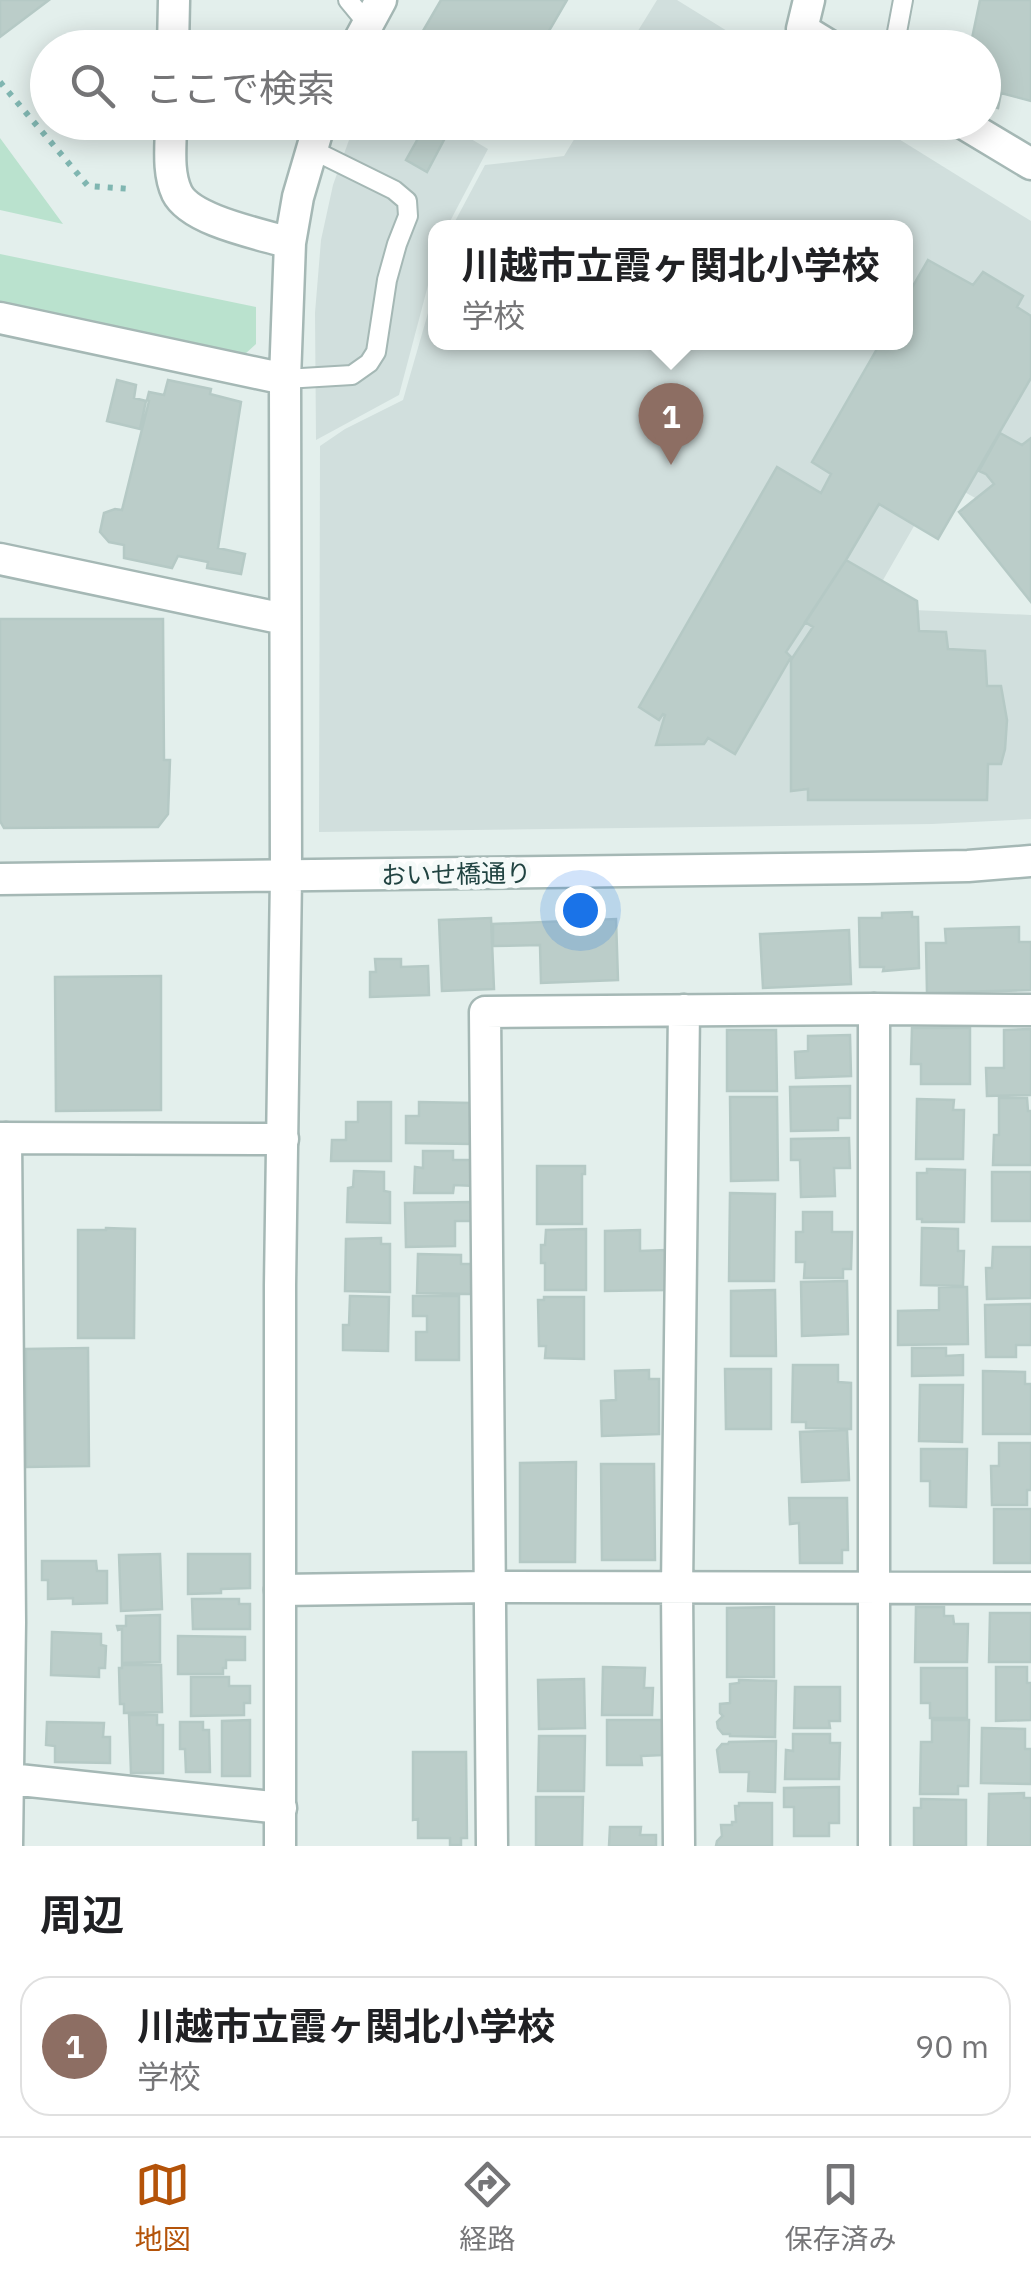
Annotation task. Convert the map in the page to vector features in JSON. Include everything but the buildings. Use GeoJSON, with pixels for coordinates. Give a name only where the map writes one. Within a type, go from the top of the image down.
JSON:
{"type":"FeatureCollection","features":[{"type":"Feature","properties":{"kind":"street"},"geometry":{"type":"LineString","coordinates":[[173,30],[174,0]]}},
{"type":"Feature","properties":{"kind":"street"},"geometry":{"type":"LineString","coordinates":[[804,30],[809,0]]}},
{"type":"Feature","properties":{"kind":"street"},"geometry":{"type":"LineString","coordinates":[[171,140],[170,165],[178,195],[203,216],[290,243]]}},
{"type":"Feature","properties":{"kind":"street"},"geometry":{"type":"LineString","coordinates":[[280,1846],[285,380],[290,243],[315,140]]}},
{"type":"Feature","properties":{"kind":"street"},"geometry":{"type":"LineString","coordinates":[[991,140],[1031,164]]}},
{"type":"Feature","properties":{"kind":"street"},"geometry":{"type":"LineString","coordinates":[[0,318],[285,380]]}},
{"type":"Feature","properties":{"kind":"street"},"geometry":{"type":"LineString","coordinates":[[0,559],[284,619]]}},
{"type":"Feature","properties":{"kind":"street","name":"おいせ橋通り"},"geometry":{"type":"LineString","coordinates":[[0,879],[868,868],[1031,861]]}},
{"type":"Feature","properties":{"kind":"street"},"geometry":{"type":"LineString","coordinates":[[874,1008],[874,1846]]}},
{"type":"Feature","properties":{"kind":"street"},"geometry":{"type":"LineString","coordinates":[[680,1846],[676,1588],[684,1010]]}},
{"type":"Feature","properties":{"kind":"street"},"geometry":{"type":"LineString","coordinates":[[492,1846],[485,1012],[1031,1010]]}},
{"type":"Feature","properties":{"kind":"street"},"geometry":{"type":"LineString","coordinates":[[7,1846],[3,1138],[282,1138]]}},
{"type":"Feature","properties":{"kind":"street"},"geometry":{"type":"LineString","coordinates":[[280,1590],[1031,1588]]}},
{"type":"Feature","properties":{"kind":"street"},"geometry":{"type":"LineString","coordinates":[[4,1778],[281,1808]]}},
{"type":"Feature","properties":{"kind":"lane"},"geometry":{"type":"LineString","coordinates":[[897,30],[903,0]]}},
{"type":"Feature","properties":{"kind":"lane"},"geometry":{"type":"LineString","coordinates":[[285,380],[352,374],[369,362],[376,352],[387,280],[408,216],[406,201],[394,190],[322,140]]}},
{"type":"Feature","properties":{"kind":"path"},"geometry":{"type":"LineString","coordinates":[[0,82],[30,117]]}},
{"type":"Feature","properties":{"kind":"path"},"geometry":{"type":"LineString","coordinates":[[49,140],[88,186],[131,189]]}},
{"type":"Feature","properties":{"kind":"shaded area"},"geometry":{"type":"Polygon","coordinates":[[[657,0],[677,0],[726,30],[638,30],[657,0]]]}},
{"type":"Feature","properties":{"kind":"shaded area"},"geometry":{"type":"Polygon","coordinates":[[[349,140],[473,140],[488,149],[451,220],[428,220],[428,285],[399,395],[316,440],[315,313],[321,240],[333,185],[349,140]]]}},
{"type":"Feature","properties":{"kind":"shaded area"},"geometry":{"type":"Polygon","coordinates":[[[574,140],[900,140],[1031,221],[1031,450],[997,510],[941,479],[867,608],[1031,615],[1031,819],[932,824],[319,832],[320,446],[403,400],[428,313],[428,350],[913,350],[913,220],[456,220],[485,165],[564,156],[574,140]]]}},
{"type":"Feature","properties":{"kind":"green space"},"geometry":{"type":"Polygon","coordinates":[[[0,138],[63,224],[0,210],[0,138]]]}},
{"type":"Feature","properties":{"kind":"green space"},"geometry":{"type":"Polygon","coordinates":[[[0,254],[256,307],[256,344],[245,354],[0,304],[0,254]]]}},
{"type":"Feature","properties":{"kind":"place","name":"川越市立霞ヶ関北小学校"},"geometry":{"type":"Point","coordinates":[671,465]}}]}
